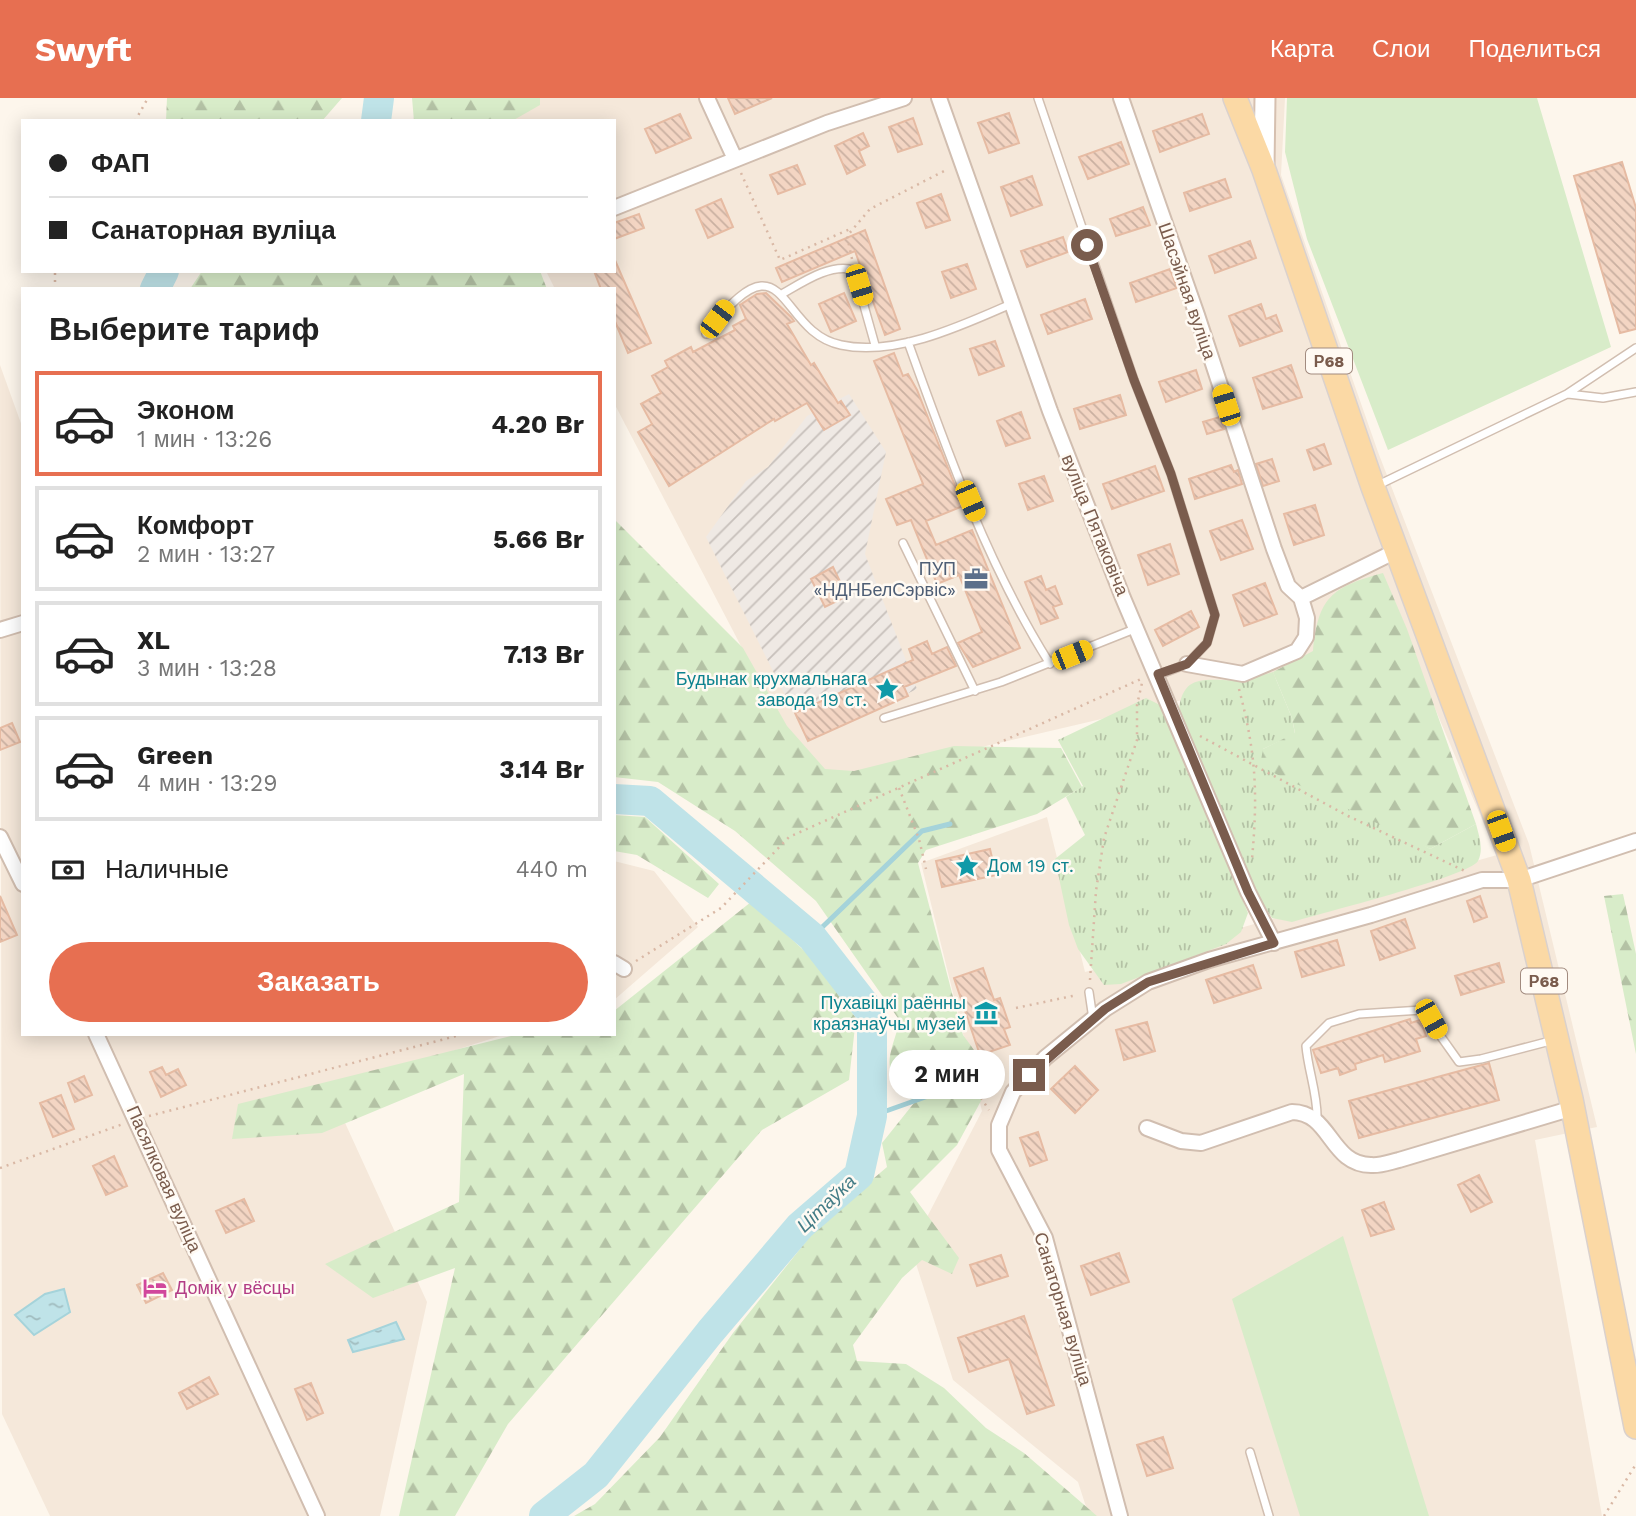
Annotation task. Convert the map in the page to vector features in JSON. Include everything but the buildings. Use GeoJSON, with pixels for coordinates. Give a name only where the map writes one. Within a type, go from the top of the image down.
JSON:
{"type":"FeatureCollection","features":[{"type":"Feature","properties":{"kind":"main road","name":"Р68"},"geometry":{"type":"LineString","coordinates":[[1235,98],[1264,170],[1396,551],[1519,880],[1573,1108],[1636,1427]]}},
{"type":"Feature","properties":{"kind":"main road"},"geometry":{"type":"LineString","coordinates":[[1264,170],[1265,98]]}},
{"type":"Feature","properties":{"kind":"street"},"geometry":{"type":"LineString","coordinates":[[707,98],[735,159]]}},
{"type":"Feature","properties":{"kind":"street"},"geometry":{"type":"LineString","coordinates":[[616,207],[735,159],[904,98]]}},
{"type":"Feature","properties":{"kind":"street","name":"вуліца Пятаковіча"},"geometry":{"type":"LineString","coordinates":[[939,98],[1050,411],[1176,721],[1248,892],[1274,943]]}},
{"type":"Feature","properties":{"kind":"street","name":"Шасэйная вуліца"},"geometry":{"type":"LineString","coordinates":[[1121,98],[1197,315],[1274,549],[1288,586],[1301,598]]}},
{"type":"Feature","properties":{"kind":"street"},"geometry":{"type":"LineString","coordinates":[[1187,664],[1243,674],[1297,652],[1306,637],[1307,618],[1301,598],[1396,551]]}},
{"type":"Feature","properties":{"kind":"street"},"geometry":{"type":"LineString","coordinates":[[0,630],[21,625]]}},
{"type":"Feature","properties":{"kind":"street"},"geometry":{"type":"LineString","coordinates":[[0,837],[21,880]]}},
{"type":"Feature","properties":{"kind":"street"},"geometry":{"type":"LineString","coordinates":[[999,1125],[1013,1092],[1045,1058],[1093,1019],[1148,982],[1482,880],[1519,880],[1636,841]]}},
{"type":"Feature","properties":{"kind":"street","name":"Пасялковая вуліца"},"geometry":{"type":"LineString","coordinates":[[97,1036],[137,1118],[317,1516]]}},
{"type":"Feature","properties":{"kind":"street"},"geometry":{"type":"LineString","coordinates":[[1147,1128],[1181,1141],[1202,1143],[1292,1112],[1306,1112],[1317,1119],[1339,1152],[1351,1161],[1371,1165],[1399,1160],[1573,1108]]}},
{"type":"Feature","properties":{"kind":"street","name":"Санаторная вуліца"},"geometry":{"type":"LineString","coordinates":[[999,1125],[999,1150],[1045,1238],[1109,1467],[1120,1516]]}},
{"type":"Feature","properties":{"kind":"lane"},"geometry":{"type":"LineString","coordinates":[[1038,98],[1134,380],[1171,474],[1215,615],[1207,643],[1187,664],[1158,674]]}},
{"type":"Feature","properties":{"kind":"lane"},"geometry":{"type":"LineString","coordinates":[[782,293],[817,274],[846,267],[854,270],[875,345]]}},
{"type":"Feature","properties":{"kind":"lane"},"geometry":{"type":"LineString","coordinates":[[706,334],[728,305],[743,293],[772,288],[782,293],[805,325],[824,340],[842,346],[908,342],[944,333],[1011,304]]}},
{"type":"Feature","properties":{"kind":"lane"},"geometry":{"type":"LineString","coordinates":[[908,342],[998,568],[1027,627],[1050,664]]}},
{"type":"Feature","properties":{"kind":"lane"},"geometry":{"type":"LineString","coordinates":[[1373,487],[1567,394],[1636,348]]}},
{"type":"Feature","properties":{"kind":"lane"},"geometry":{"type":"LineString","coordinates":[[1567,394],[1603,398],[1636,392]]}},
{"type":"Feature","properties":{"kind":"lane"},"geometry":{"type":"LineString","coordinates":[[903,543],[975,691]]}},
{"type":"Feature","properties":{"kind":"lane"},"geometry":{"type":"LineString","coordinates":[[884,718],[975,691],[1137,628]]}},
{"type":"Feature","properties":{"kind":"lane"},"geometry":{"type":"LineString","coordinates":[[1089,992],[1093,1019]]}},
{"type":"Feature","properties":{"kind":"lane"},"geometry":{"type":"LineString","coordinates":[[1317,1119],[1306,1046],[1329,1023],[1359,1014],[1422,1010],[1459,1062],[1510,1053],[1558,1039]]}},
{"type":"Feature","properties":{"kind":"lane"},"geometry":{"type":"LineString","coordinates":[[1250,1452],[1269,1516]]}},
{"type":"Feature","properties":{"kind":"path"},"geometry":{"type":"LineString","coordinates":[[136,119],[148,98]]}},
{"type":"Feature","properties":{"kind":"path"},"geometry":{"type":"LineString","coordinates":[[735,159],[780,260],[850,229],[870,209],[893,195],[961,163]]}},
{"type":"Feature","properties":{"kind":"path"},"geometry":{"type":"LineString","coordinates":[[850,229],[847,236],[854,270]]}},
{"type":"Feature","properties":{"kind":"path"},"geometry":{"type":"LineString","coordinates":[[1234,673],[1254,747],[1257,804],[1248,892]]}},
{"type":"Feature","properties":{"kind":"path"},"geometry":{"type":"LineString","coordinates":[[619,966],[721,908],[789,837],[1144,678],[1137,705],[1138,740],[1104,838],[1096,891],[1089,992],[1016,1008]]}},
{"type":"Feature","properties":{"kind":"path"},"geometry":{"type":"LineString","coordinates":[[1176,721],[1348,816],[1482,880]]}},
{"type":"Feature","properties":{"kind":"path"},"geometry":{"type":"LineString","coordinates":[[899,788],[919,839],[926,869]]}},
{"type":"Feature","properties":{"kind":"path"},"geometry":{"type":"LineString","coordinates":[[0,1168],[137,1118],[456,1036]]}},
{"type":"Feature","properties":{"kind":"path"},"geometry":{"type":"LineString","coordinates":[[928,1085],[941,1068],[962,1069],[999,1125]]}},
{"type":"Feature","properties":{"kind":"path"},"geometry":{"type":"LineString","coordinates":[[1604,1516],[1636,1464]]}},
{"type":"Feature","properties":{"kind":"shaded area"},"geometry":{"type":"Polygon","coordinates":[[[513,98],[1285,98],[1281,175],[1378,452],[1529,844],[1597,1127],[1535,1140],[1602,1516],[1089,1516],[1078,1482],[953,1380],[911,1248],[982,1111],[921,863],[1047,817],[1085,972],[1497,855],[1409,647],[806,788],[742,648],[616,407],[616,287],[554,287],[547,273],[616,273],[616,119],[516,119],[513,98]]]}},
{"type":"Feature","properties":{"kind":"shaded area"},"geometry":{"type":"Polygon","coordinates":[[[0,365],[21,423],[21,1036],[500,1036],[330,1090],[427,1302],[380,1516],[50,1516],[2,1414],[0,365]]]}},
{"type":"Feature","properties":{"kind":"shaded area"},"geometry":{"type":"Polygon","coordinates":[[[849,394],[886,452],[865,554],[917,689],[808,741],[706,537],[746,481],[768,467],[807,416],[849,394]]]}},
{"type":"Feature","properties":{"kind":"shaded area"},"geometry":{"type":"Polygon","coordinates":[[[616,862],[654,871],[698,927],[616,998],[616,862]]]}},
{"type":"Feature","properties":{"kind":"green space"},"geometry":{"type":"Polygon","coordinates":[[[167,98],[342,98],[324,119],[166,119],[167,98]]]}},
{"type":"Feature","properties":{"kind":"green space"},"geometry":{"type":"Polygon","coordinates":[[[412,98],[540,98],[540,105],[516,119],[414,119],[412,98]]]}},
{"type":"Feature","properties":{"kind":"green space"},"geometry":{"type":"Polygon","coordinates":[[[1287,98],[1537,98],[1611,347],[1388,450],[1307,239],[1285,152],[1287,98]]]}},
{"type":"Feature","properties":{"kind":"green space"},"geometry":{"type":"Polygon","coordinates":[[[201,273],[541,273],[546,287],[191,287],[201,273]]]}},
{"type":"Feature","properties":{"kind":"green space"},"geometry":{"type":"Polygon","coordinates":[[[616,521],[743,648],[787,726],[825,769],[854,771],[954,746],[1061,748],[1082,787],[1037,814],[926,850],[918,863],[963,1035],[994,1077],[957,1145],[910,1192],[959,1258],[952,1274],[922,1260],[902,1278],[853,1345],[857,1361],[906,1364],[944,1388],[986,1428],[1024,1453],[1097,1516],[574,1516],[595,1504],[660,1437],[733,1333],[820,1224],[887,1167],[882,1143],[914,1103],[896,1081],[890,1065],[900,1021],[816,901],[735,831],[658,782],[616,777],[616,521]]]}},
{"type":"Feature","properties":{"kind":"green space"},"geometry":{"type":"Polygon","coordinates":[[[1383,573],[1407,629],[1476,824],[1430,849],[1260,766],[1263,749],[1295,733],[1292,718],[1273,672],[1313,651],[1319,618],[1330,597],[1351,584],[1383,573]]]}},
{"type":"Feature","properties":{"kind":"green space"},"geometry":{"type":"Polygon","coordinates":[[[1273,672],[1292,718],[1295,734],[1263,749],[1430,849],[1476,824],[1481,847],[1478,861],[1469,868],[1422,885],[1292,922],[1272,918],[1261,901],[1179,710],[1182,697],[1192,683],[1244,679],[1273,672]]]}},
{"type":"Feature","properties":{"kind":"green space"},"geometry":{"type":"Polygon","coordinates":[[[1146,698],[1160,705],[1248,913],[1241,932],[1226,944],[1121,984],[1104,985],[1078,949],[1069,925],[1055,859],[1085,835],[1066,797],[1083,786],[1058,740],[1146,698]]]}},
{"type":"Feature","properties":{"kind":"green space"},"geometry":{"type":"Polygon","coordinates":[[[616,815],[645,817],[719,884],[708,898],[637,855],[616,851],[616,815]]]}},
{"type":"Feature","properties":{"kind":"green space"},"geometry":{"type":"Polygon","coordinates":[[[1623,894],[1636,954],[1636,1054],[1604,896],[1623,894]]]}},
{"type":"Feature","properties":{"kind":"green space"},"geometry":{"type":"Polygon","coordinates":[[[751,902],[810,956],[856,1018],[849,1080],[762,1130],[508,1424],[455,1516],[399,1516],[455,1268],[373,1298],[325,1264],[459,1202],[464,1074],[322,1133],[232,1139],[238,1104],[511,1036],[616,1036],[616,1009],[751,902]]]}},
{"type":"Feature","properties":{"kind":"green space"},"geometry":{"type":"Polygon","coordinates":[[[1343,1236],[1429,1516],[1300,1516],[1232,1299],[1343,1236]]]}},
{"type":"Feature","properties":{"kind":"water"},"geometry":{"type":"Polygon","coordinates":[[[64,1289],[70,1312],[34,1335],[15,1315],[45,1294],[64,1289]]]}},
{"type":"Feature","properties":{"kind":"water"},"geometry":{"type":"Polygon","coordinates":[[[396,1322],[404,1339],[353,1352],[348,1340],[396,1322]]]}},
{"type":"Feature","properties":{"kind":"waterway","name":"Цітаўка"},"geometry":{"type":"LineString","coordinates":[[376,119],[379,98]]}},
{"type":"Feature","properties":{"kind":"waterway","name":"Цітаўка"},"geometry":{"type":"LineString","coordinates":[[156,287],[163,273]]}},
{"type":"Feature","properties":{"kind":"waterway","name":"Цітаўка"},"geometry":{"type":"LineString","coordinates":[[544,1516],[596,1475],[710,1332],[800,1226],[859,1175],[872,1116],[872,1014],[812,937],[650,801],[616,799]]}},
{"type":"Feature","properties":{"kind":"waterway"},"geometry":{"type":"LineString","coordinates":[[812,937],[922,831],[950,824]]}},
{"type":"Feature","properties":{"kind":"waterway"},"geometry":{"type":"LineString","coordinates":[[872,1116],[931,1095]]}},
{"type":"Feature","properties":{"kind":"place","name":"ПУП «НДНБелСэрвіс»"},"geometry":{"type":"Point","coordinates":[976,579]}},
{"type":"Feature","properties":{"kind":"place","name":"Будынак крухмальнага завода 19 ст."},"geometry":{"type":"Point","coordinates":[887,689]}},
{"type":"Feature","properties":{"kind":"place","name":"Дом 19 ст."},"geometry":{"type":"Point","coordinates":[967,866]}},
{"type":"Feature","properties":{"kind":"place","name":"Пухавіцкі раённы краязнаўчы музей"},"geometry":{"type":"Point","coordinates":[986,1013]}},
{"type":"Feature","properties":{"kind":"place","name":"Домік у вёсцы"},"geometry":{"type":"Point","coordinates":[155,1288]}},
{"type":"Feature","properties":{"kind":"route"},"geometry":{"type":"LineString","coordinates":[[1029,1075],[1045,1058],[1105,1009],[1148,982],[1209,960],[1274,943],[1248,892],[1158,674],[1187,664],[1207,643],[1215,615],[1171,474],[1134,380],[1087,245]]}}]}
